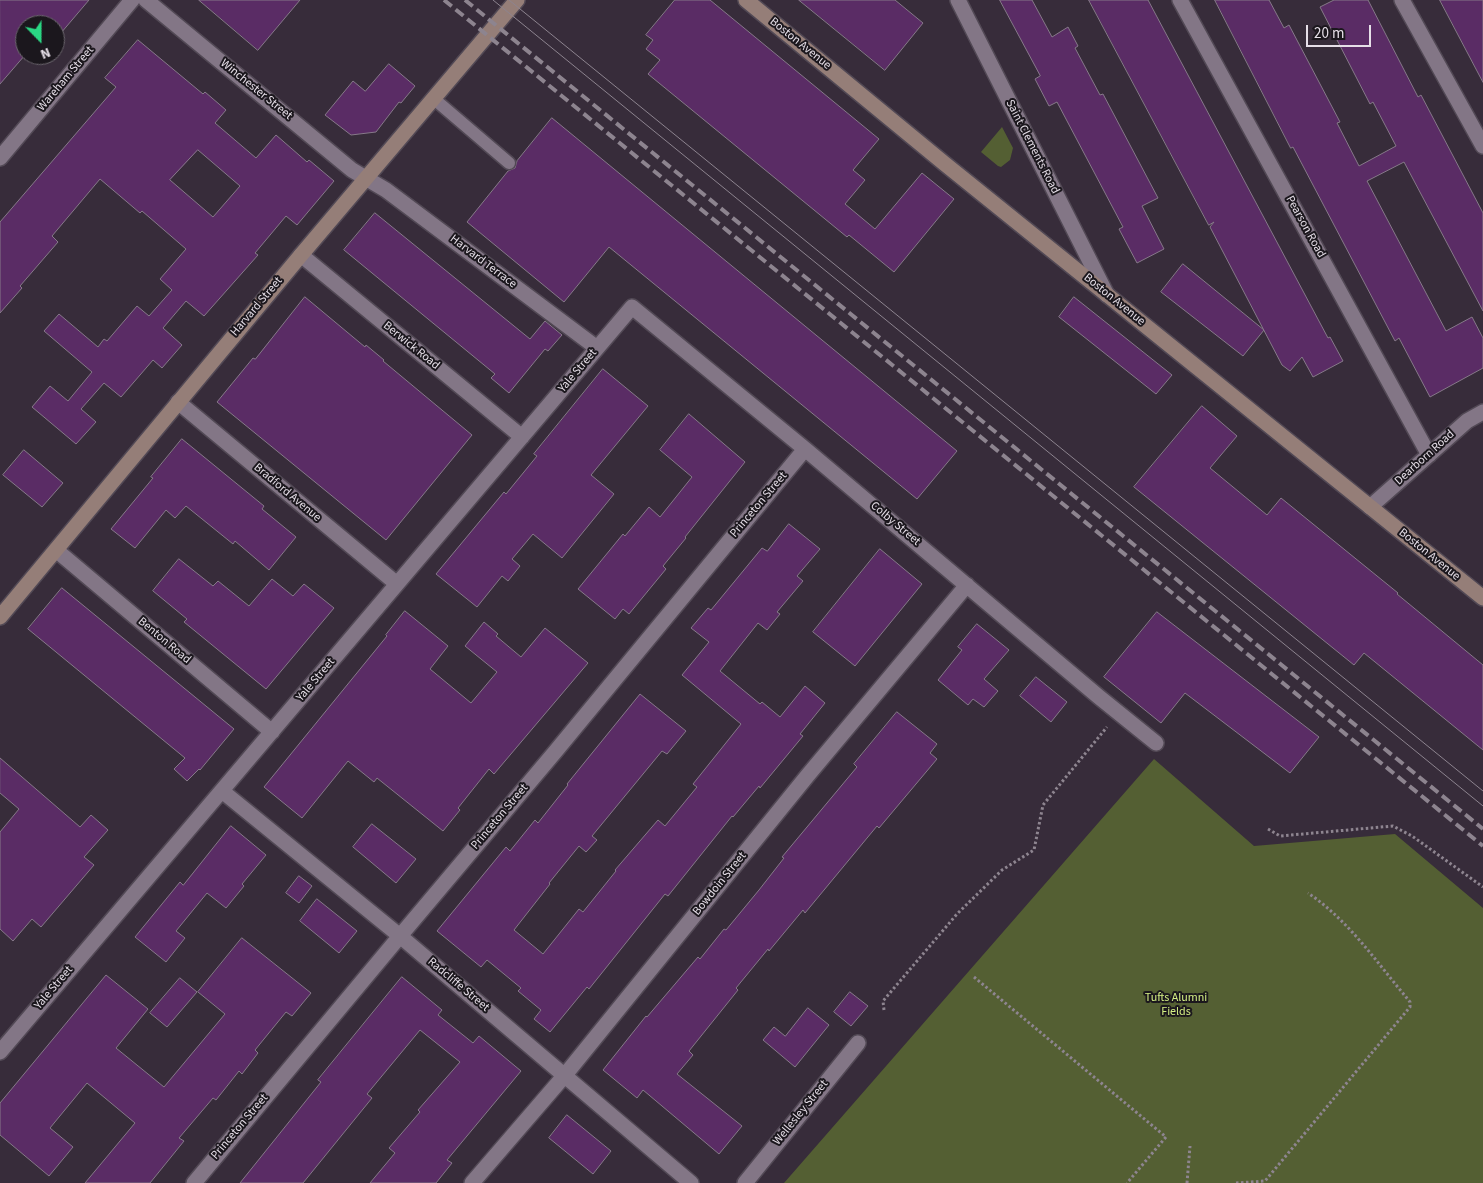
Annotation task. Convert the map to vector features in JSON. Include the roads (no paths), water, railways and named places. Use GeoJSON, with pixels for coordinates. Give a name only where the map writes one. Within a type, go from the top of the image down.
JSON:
{"type":"FeatureCollection","features":[{"type":"Feature","properties":{"kind":"street","name":"Wareham Street"},"geometry":{"type":"LineString","coordinates":[[0,158],[132,0]]}},
{"type":"Feature","properties":{"kind":"street","name":"Winchester Street"},"geometry":{"type":"LineString","coordinates":[[146,0],[352,170],[366,179]]}},
{"type":"Feature","properties":{"kind":"street","name":"Harvard Street"},"geometry":{"type":"LineString","coordinates":[[0,617],[516,0]]}},
{"type":"Feature","properties":{"kind":"street","name":"Boston Avenue"},"geometry":{"type":"LineString","coordinates":[[746,0],[1107,295],[1483,598]]}},
{"type":"Feature","properties":{"kind":"street","name":"Saint Clements Road"},"geometry":{"type":"LineString","coordinates":[[958,0],[1107,295]]}},
{"type":"Feature","properties":{"kind":"street","name":"Pearson Road"},"geometry":{"type":"LineString","coordinates":[[1180,0],[1429,454]]}},
{"type":"Feature","properties":{"kind":"street"},"geometry":{"type":"LineString","coordinates":[[1402,0],[1483,146]]}},
{"type":"Feature","properties":{"kind":"street","name":"Harvard Terrace"},"geometry":{"type":"LineString","coordinates":[[366,179],[386,190],[597,348]]}},
{"type":"Feature","properties":{"kind":"street","name":"Berwick Road"},"geometry":{"type":"LineString","coordinates":[[301,255],[522,437]]}},
{"type":"Feature","properties":{"kind":"street","name":"Yale Street"},"geometry":{"type":"LineString","coordinates":[[0,1052],[632,307]]}},
{"type":"Feature","properties":{"kind":"street","name":"Colby Street"},"geometry":{"type":"LineString","coordinates":[[632,307],[805,449],[1098,697],[1156,743]]}},
{"type":"Feature","properties":{"kind":"street","name":"Bradford Avenue"},"geometry":{"type":"LineString","coordinates":[[178,402],[397,584]]}},
{"type":"Feature","properties":{"kind":"street","name":"Dearborn Road"},"geometry":{"type":"LineString","coordinates":[[1370,507],[1467,421],[1483,412]]}},
{"type":"Feature","properties":{"kind":"street","name":"Princeton Street"},"geometry":{"type":"LineString","coordinates":[[194,1183],[555,752],[805,449]]}},
{"type":"Feature","properties":{"kind":"street","name":"Benton Road"},"geometry":{"type":"LineString","coordinates":[[56,550],[272,732]]}},
{"type":"Feature","properties":{"kind":"street","name":"Bowdoin Street"},"geometry":{"type":"LineString","coordinates":[[472,1183],[566,1075],[815,768],[967,585]]}},
{"type":"Feature","properties":{"kind":"street","name":"Radcliffe Street"},"geometry":{"type":"LineString","coordinates":[[222,791],[400,936],[692,1183]]}},
{"type":"Feature","properties":{"kind":"street","name":"Wellesley Street"},"geometry":{"type":"LineString","coordinates":[[745,1183],[858,1043]]}},
{"type":"Feature","properties":{"kind":"lane"},"geometry":{"type":"LineString","coordinates":[[434,98],[509,163]]}},
{"type":"Feature","properties":{"kind":"tram line"},"geometry":{"type":"LineString","coordinates":[[493,0],[1483,806]]}},
{"type":"Feature","properties":{"kind":"tram line"},"geometry":{"type":"LineString","coordinates":[[509,0],[1483,791]]}},
{"type":"Feature","properties":{"kind":"railway"},"geometry":{"type":"LineString","coordinates":[[444,0],[1483,846]]}},
{"type":"Feature","properties":{"kind":"railway"},"geometry":{"type":"LineString","coordinates":[[465,0],[1483,829]]}},
{"type":"Feature","properties":{"kind":"park label","name":"Tufts Alumni Fields"},"geometry":{"type":"Point","coordinates":[1176,1005]}}]}
